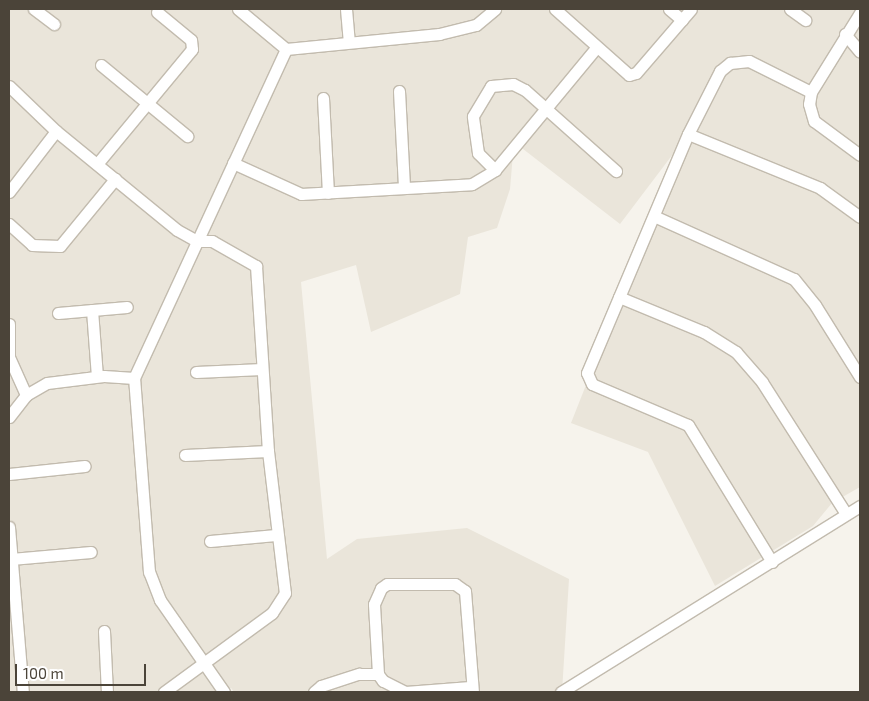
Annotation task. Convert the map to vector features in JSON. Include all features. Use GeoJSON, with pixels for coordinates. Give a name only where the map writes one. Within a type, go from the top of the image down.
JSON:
{"type":"FeatureCollection","features":[{"type":"Feature","properties":{"kind":"street"},"geometry":{"type":"LineString","coordinates":[[34,9],[54,24]]}},
{"type":"Feature","properties":{"kind":"street"},"geometry":{"type":"LineString","coordinates":[[238,9],[286,49],[454,30],[476,25],[495,9]]}},
{"type":"Feature","properties":{"kind":"street"},"geometry":{"type":"LineString","coordinates":[[346,9],[349,42]]}},
{"type":"Feature","properties":{"kind":"street"},"geometry":{"type":"LineString","coordinates":[[555,9],[623,71],[633,75],[691,9]]}},
{"type":"Feature","properties":{"kind":"street"},"geometry":{"type":"LineString","coordinates":[[670,9],[682,20]]}},
{"type":"Feature","properties":{"kind":"street"},"geometry":{"type":"LineString","coordinates":[[790,9],[805,20]]}},
{"type":"Feature","properties":{"kind":"street"},"geometry":{"type":"LineString","coordinates":[[97,164],[147,101],[192,49],[191,40],[157,12]]}},
{"type":"Feature","properties":{"kind":"street"},"geometry":{"type":"LineString","coordinates":[[860,13],[845,34],[811,92],[809,104],[814,121],[860,155]]}},
{"type":"Feature","properties":{"kind":"street"},"geometry":{"type":"LineString","coordinates":[[845,34],[860,52]]}},
{"type":"Feature","properties":{"kind":"street"},"geometry":{"type":"LineString","coordinates":[[234,162],[291,192],[328,193],[472,184],[495,170],[596,48]]}},
{"type":"Feature","properties":{"kind":"street"},"geometry":{"type":"LineString","coordinates":[[224,692],[160,600],[149,572],[134,378],[286,49]]}},
{"type":"Feature","properties":{"kind":"street"},"geometry":{"type":"LineString","coordinates":[[772,562],[688,425],[587,380],[620,297],[656,216],[688,134],[720,71],[730,63],[749,61],[811,92]]}},
{"type":"Feature","properties":{"kind":"street"},"geometry":{"type":"LineString","coordinates":[[101,65],[147,101],[187,136]]}},
{"type":"Feature","properties":{"kind":"street"},"geometry":{"type":"LineString","coordinates":[[9,86],[56,131],[177,230],[196,241],[212,241],[256,266],[268,451],[276,535],[285,593],[282,602],[272,614],[164,692]]}},
{"type":"Feature","properties":{"kind":"street"},"geometry":{"type":"LineString","coordinates":[[495,170],[480,158],[472,122],[488,88],[519,86],[616,171]]}},
{"type":"Feature","properties":{"kind":"street"},"geometry":{"type":"LineString","coordinates":[[399,90],[404,187]]}},
{"type":"Feature","properties":{"kind":"street"},"geometry":{"type":"LineString","coordinates":[[323,98],[328,193]]}},
{"type":"Feature","properties":{"kind":"street"},"geometry":{"type":"LineString","coordinates":[[9,192],[56,131]]}},
{"type":"Feature","properties":{"kind":"street"},"geometry":{"type":"LineString","coordinates":[[688,134],[820,188],[860,216]]}},
{"type":"Feature","properties":{"kind":"street"},"geometry":{"type":"LineString","coordinates":[[9,224],[32,245],[60,246],[115,179]]}},
{"type":"Feature","properties":{"kind":"street"},"geometry":{"type":"LineString","coordinates":[[656,216],[794,279],[816,305],[860,377]]}},
{"type":"Feature","properties":{"kind":"street"},"geometry":{"type":"LineString","coordinates":[[620,297],[704,332],[736,352],[762,382],[846,514]]}},
{"type":"Feature","properties":{"kind":"street"},"geometry":{"type":"LineString","coordinates":[[58,312],[127,307]]}},
{"type":"Feature","properties":{"kind":"street"},"geometry":{"type":"LineString","coordinates":[[92,310],[96,376]]}},
{"type":"Feature","properties":{"kind":"street"},"geometry":{"type":"LineString","coordinates":[[9,324],[9,357],[26,395]]}},
{"type":"Feature","properties":{"kind":"street"},"geometry":{"type":"LineString","coordinates":[[196,372],[262,369]]}},
{"type":"Feature","properties":{"kind":"street"},"geometry":{"type":"LineString","coordinates":[[9,417],[26,395],[48,383],[96,376],[134,378]]}},
{"type":"Feature","properties":{"kind":"street"},"geometry":{"type":"LineString","coordinates":[[186,455],[268,451]]}},
{"type":"Feature","properties":{"kind":"street"},"geometry":{"type":"LineString","coordinates":[[9,474],[85,466]]}},
{"type":"Feature","properties":{"kind":"street"},"geometry":{"type":"LineString","coordinates":[[562,692],[860,506]]}},
{"type":"Feature","properties":{"kind":"street"},"geometry":{"type":"LineString","coordinates":[[9,528],[22,692]]}},
{"type":"Feature","properties":{"kind":"street"},"geometry":{"type":"LineString","coordinates":[[210,541],[276,535]]}},
{"type":"Feature","properties":{"kind":"street"},"geometry":{"type":"LineString","coordinates":[[11,559],[90,552]]}},
{"type":"Feature","properties":{"kind":"street"},"geometry":{"type":"LineString","coordinates":[[387,584],[454,584],[465,590],[467,597],[471,689],[405,692],[392,688],[378,674],[374,604],[381,588],[387,584]]}},
{"type":"Feature","properties":{"kind":"street"},"geometry":{"type":"LineString","coordinates":[[104,631],[107,692]]}},
{"type":"Feature","properties":{"kind":"street"},"geometry":{"type":"LineString","coordinates":[[314,692],[321,686],[359,674],[378,674]]}},
{"type":"Feature","properties":{"kind":"shaded area"},"geometry":{"type":"Polygon","coordinates":[[[9,9],[860,9],[860,487],[832,503],[813,526],[715,586],[648,452],[571,423],[676,157],[673,154],[620,224],[514,142],[510,189],[497,228],[468,237],[460,294],[371,332],[356,265],[301,282],[327,559],[357,539],[467,528],[569,579],[562,692],[234,692],[231,688],[221,692],[9,692],[9,9]]]}}]}
